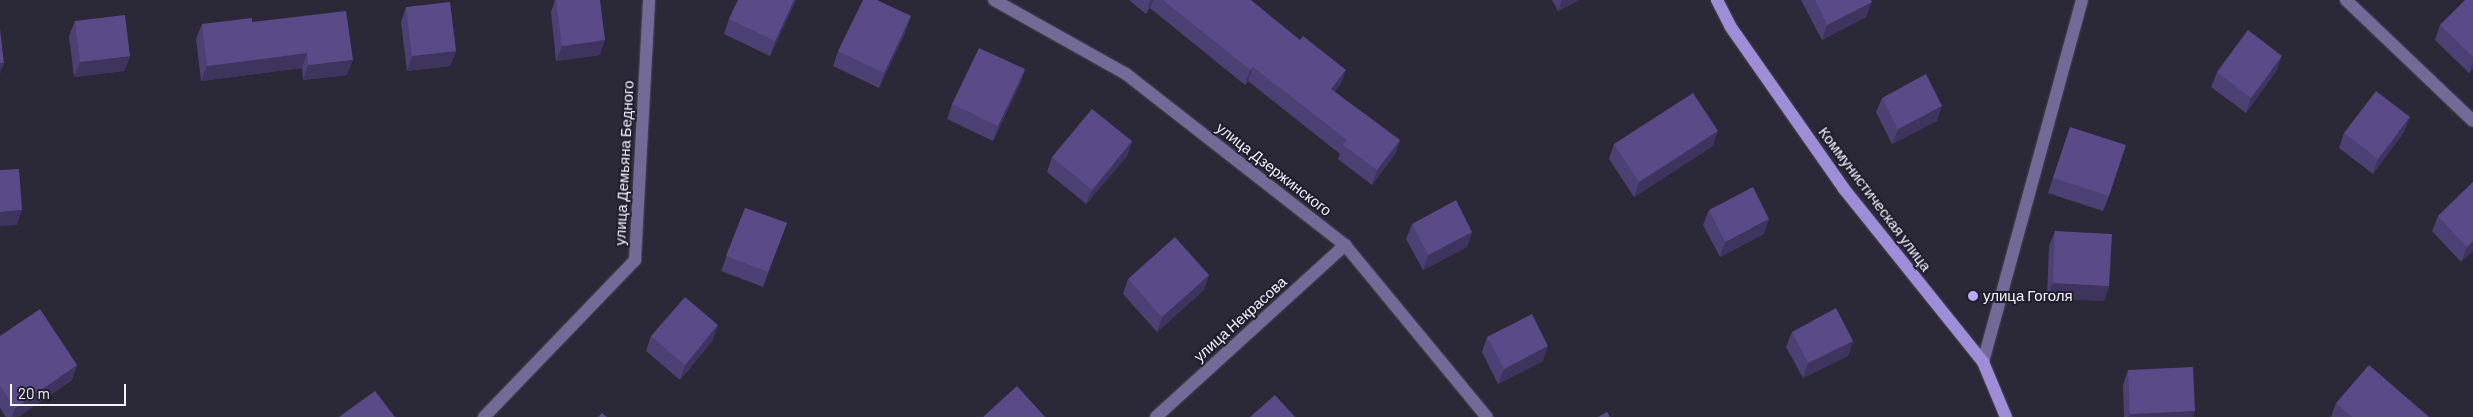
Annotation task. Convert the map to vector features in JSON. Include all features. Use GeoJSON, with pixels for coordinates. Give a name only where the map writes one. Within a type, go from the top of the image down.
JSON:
{"type":"FeatureCollection","features":[{"type":"Feature","properties":{"kind":"street","name":"улица Демьяна Бедного"},"geometry":{"type":"LineString","coordinates":[[484,417],[635,260],[649,0]]}},
{"type":"Feature","properties":{"kind":"street","name":"улица Дзержинского"},"geometry":{"type":"LineString","coordinates":[[994,0],[1126,74],[1345,245],[1487,417]]}},
{"type":"Feature","properties":{"kind":"street","name":"Коммунистическая улица"},"geometry":{"type":"LineString","coordinates":[[1717,0],[1730,26],[1844,190],[1983,362],[2006,417]]}},
{"type":"Feature","properties":{"kind":"street"},"geometry":{"type":"LineString","coordinates":[[1983,362],[2082,0]]}},
{"type":"Feature","properties":{"kind":"street"},"geometry":{"type":"LineString","coordinates":[[2346,0],[2473,121]]}},
{"type":"Feature","properties":{"kind":"street","name":"улица Некрасова"},"geometry":{"type":"LineString","coordinates":[[1156,417],[1345,245]]}},
{"type":"Feature","properties":{"kind":"building"},"geometry":{"type":"Polygon","coordinates":[[[556,0],[600,0],[605,40],[562,46],[556,0]]]}},
{"type":"Feature","properties":{"kind":"building"},"geometry":{"type":"Polygon","coordinates":[[[738,0],[794,0],[775,41],[729,19],[738,0]]]}},
{"type":"Feature","properties":{"kind":"building"},"geometry":{"type":"Polygon","coordinates":[[[863,0],[877,0],[911,16],[884,73],[838,51],[863,0]]]}},
{"type":"Feature","properties":{"kind":"building"},"geometry":{"type":"Polygon","coordinates":[[[1163,0],[1251,0],[1300,40],[1303,36],[1346,70],[1331,89],[1400,140],[1377,170],[1343,145],[1347,140],[1253,67],[1250,70],[1163,0]]]}},
{"type":"Feature","properties":{"kind":"building"},"geometry":{"type":"Polygon","coordinates":[[[1815,0],[1871,0],[1872,2],[1827,25],[1815,0]]]}},
{"type":"Feature","properties":{"kind":"building"},"geometry":{"type":"Polygon","coordinates":[[[2465,0],[2473,0],[2473,57],[2440,25],[2465,0]]]}},
{"type":"Feature","properties":{"kind":"building"},"geometry":{"type":"Polygon","coordinates":[[[450,2],[456,51],[412,56],[406,7],[450,2]]]}},
{"type":"Feature","properties":{"kind":"building"},"geometry":{"type":"Polygon","coordinates":[[[346,11],[353,60],[308,65],[307,53],[207,66],[202,24],[252,18],[252,22],[346,11]]]}},
{"type":"Feature","properties":{"kind":"building"},"geometry":{"type":"Polygon","coordinates":[[[125,15],[130,56],[80,62],[75,21],[125,15]]]}},
{"type":"Feature","properties":{"kind":"building"},"geometry":{"type":"Polygon","coordinates":[[[0,29],[4,63],[0,63],[0,29]]]}},
{"type":"Feature","properties":{"kind":"building"},"geometry":{"type":"Polygon","coordinates":[[[2248,30],[2282,56],[2251,98],[2217,72],[2248,30]]]}},
{"type":"Feature","properties":{"kind":"building"},"geometry":{"type":"Polygon","coordinates":[[[979,48],[1025,69],[998,126],[952,104],[979,48]]]}},
{"type":"Feature","properties":{"kind":"building"},"geometry":{"type":"Polygon","coordinates":[[[1926,74],[1942,106],[1898,129],[1882,98],[1926,74]]]}},
{"type":"Feature","properties":{"kind":"building"},"geometry":{"type":"Polygon","coordinates":[[[2376,91],[2410,117],[2378,159],[2344,133],[2376,91]]]}},
{"type":"Feature","properties":{"kind":"building"},"geometry":{"type":"Polygon","coordinates":[[[1693,93],[1718,131],[1639,182],[1614,144],[1693,93]]]}},
{"type":"Feature","properties":{"kind":"building"},"geometry":{"type":"Polygon","coordinates":[[[1092,109],[1132,141],[1092,190],[1052,157],[1092,109]]]}},
{"type":"Feature","properties":{"kind":"building"},"geometry":{"type":"Polygon","coordinates":[[[2070,127],[2126,145],[2109,196],[2053,178],[2070,127]]]}},
{"type":"Feature","properties":{"kind":"building"},"geometry":{"type":"Polygon","coordinates":[[[19,169],[22,210],[0,212],[0,170],[19,169]]]}},
{"type":"Feature","properties":{"kind":"building"},"geometry":{"type":"Polygon","coordinates":[[[2473,182],[2473,241],[2467,247],[2438,216],[2473,182]]]}},
{"type":"Feature","properties":{"kind":"building"},"geometry":{"type":"Polygon","coordinates":[[[1753,187],[1769,219],[1725,242],[1709,210],[1753,187]]]}},
{"type":"Feature","properties":{"kind":"building"},"geometry":{"type":"Polygon","coordinates":[[[1456,200],[1472,232],[1428,255],[1412,224],[1456,200]]]}},
{"type":"Feature","properties":{"kind":"building"},"geometry":{"type":"Polygon","coordinates":[[[745,208],[787,223],[768,272],[726,256],[745,208]]]}},
{"type":"Feature","properties":{"kind":"building"},"geometry":{"type":"Polygon","coordinates":[[[2055,231],[2112,234],[2109,286],[2053,283],[2055,231]]]}},
{"type":"Feature","properties":{"kind":"building"},"geometry":{"type":"Polygon","coordinates":[[[1175,237],[1209,275],[1162,317],[1128,279],[1175,237]]]}},
{"type":"Feature","properties":{"kind":"building"},"geometry":{"type":"Polygon","coordinates":[[[685,297],[718,325],[685,365],[651,336],[685,297]]]}},
{"type":"Feature","properties":{"kind":"building"},"geometry":{"type":"Polygon","coordinates":[[[1836,308],[1853,341],[1808,363],[1792,332],[1836,308]]]}},
{"type":"Feature","properties":{"kind":"building"},"geometry":{"type":"Polygon","coordinates":[[[40,309],[77,365],[15,408],[0,385],[0,336],[40,309]]]}},
{"type":"Feature","properties":{"kind":"building"},"geometry":{"type":"Polygon","coordinates":[[[1532,314],[1548,346],[1504,369],[1487,337],[1532,314]]]}},
{"type":"Feature","properties":{"kind":"building"},"geometry":{"type":"Polygon","coordinates":[[[2369,365],[2429,417],[2352,417],[2336,403],[2369,365]]]}},
{"type":"Feature","properties":{"kind":"building"},"geometry":{"type":"Polygon","coordinates":[[[2193,367],[2195,411],[2130,414],[2128,370],[2193,367]]]}},
{"type":"Feature","properties":{"kind":"building"},"geometry":{"type":"Polygon","coordinates":[[[1017,386],[1045,417],[983,417],[1017,386]]]}},
{"type":"Feature","properties":{"kind":"building"},"geometry":{"type":"Polygon","coordinates":[[[375,391],[395,417],[339,417],[375,391]]]}},
{"type":"Feature","properties":{"kind":"building"},"geometry":{"type":"Polygon","coordinates":[[[1275,395],[1295,417],[1250,417],[1275,395]]]}},
{"type":"Feature","properties":{"kind":"building"},"geometry":{"type":"Polygon","coordinates":[[[1607,412],[1610,417],[1598,417],[1607,412]]]}},
{"type":"Feature","properties":{"kind":"building"},"geometry":{"type":"Polygon","coordinates":[[[602,413],[607,417],[598,417],[602,413]]]}},
{"type":"Feature","properties":{"kind":"place","name":"улица Гоголя"},"geometry":{"type":"Point","coordinates":[1973,296]}}]}
